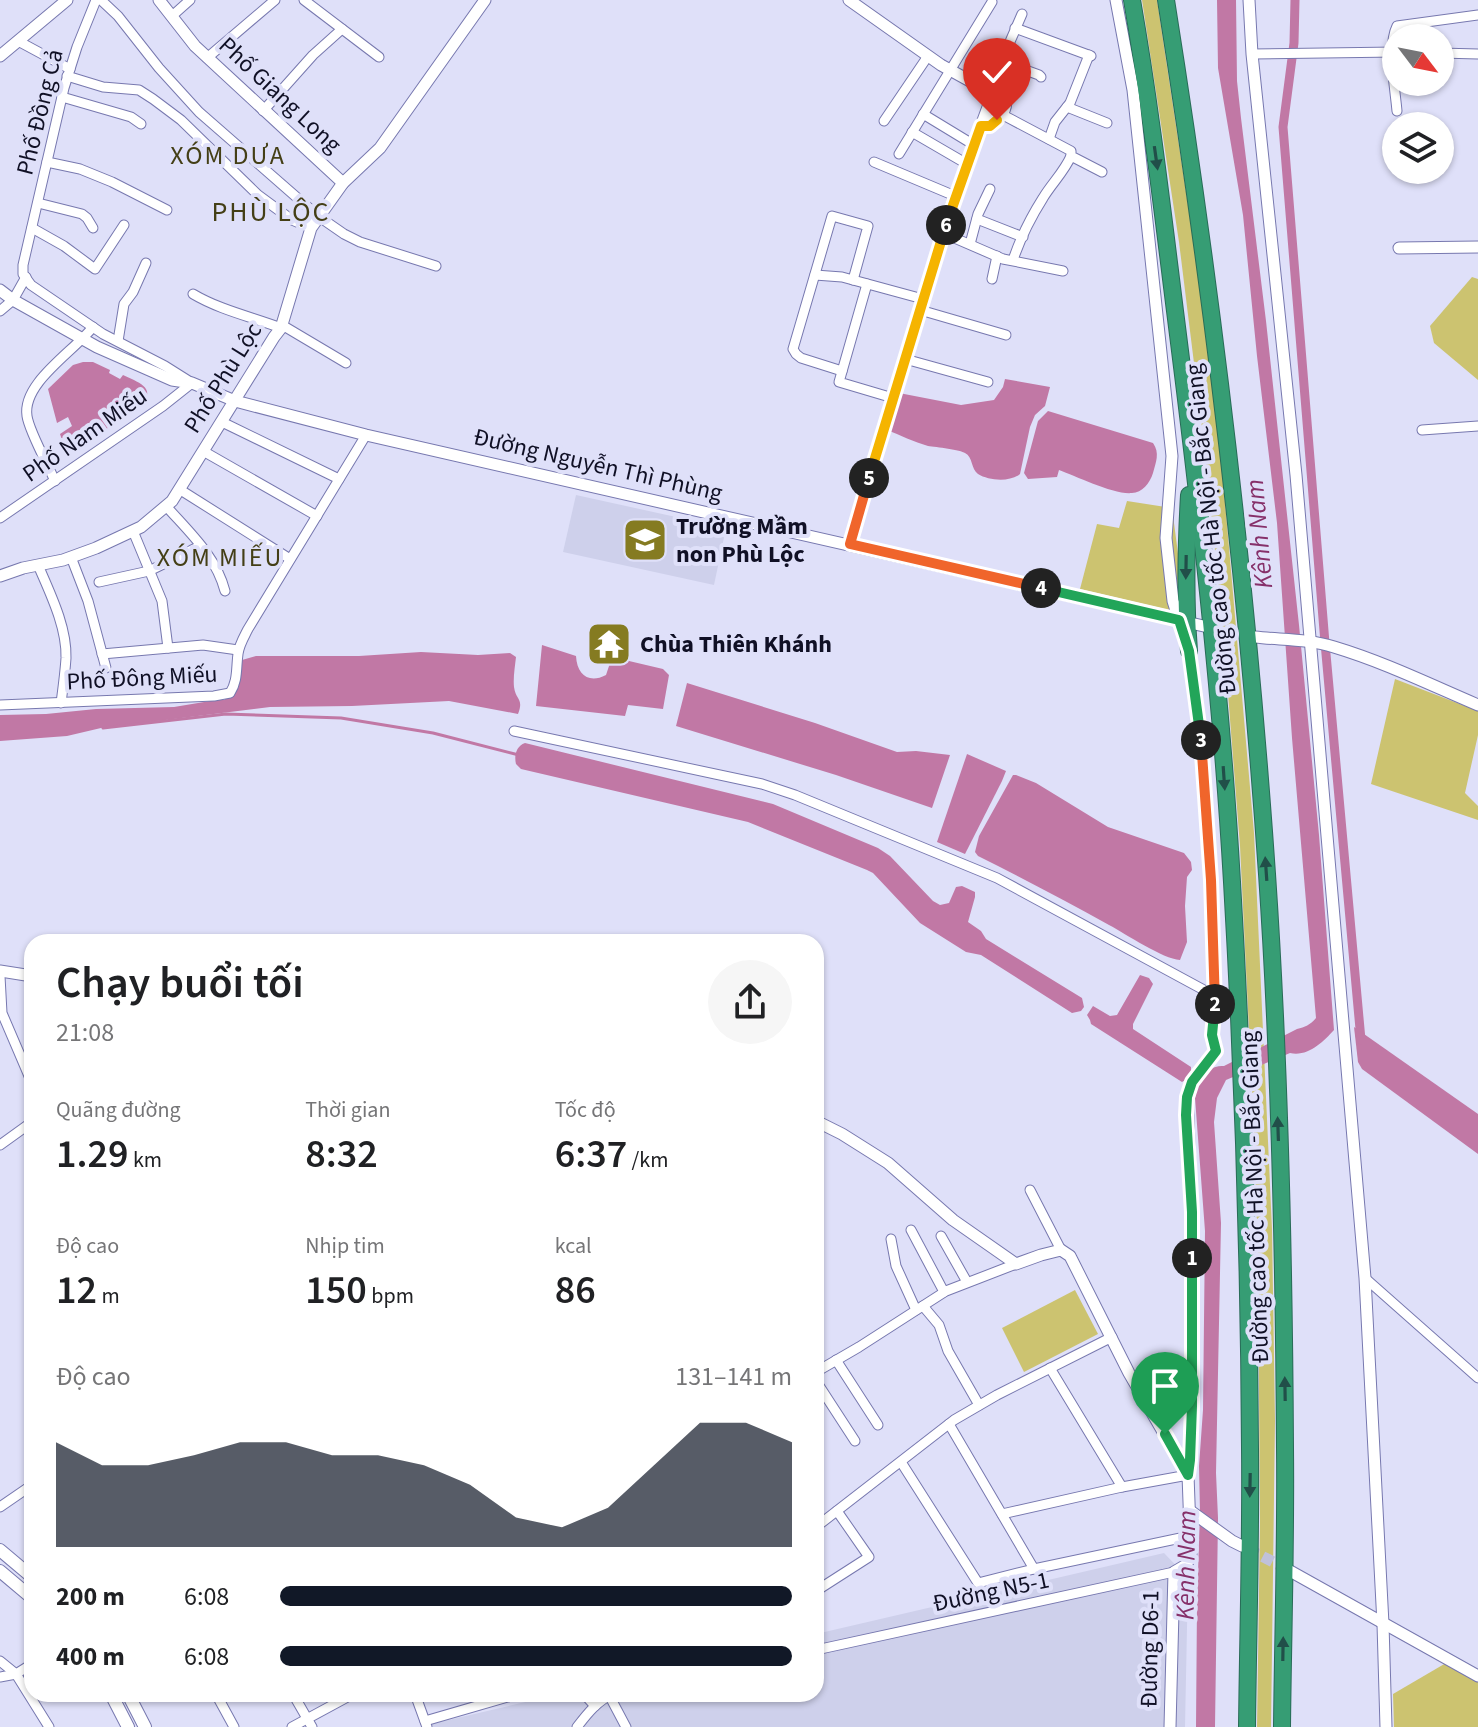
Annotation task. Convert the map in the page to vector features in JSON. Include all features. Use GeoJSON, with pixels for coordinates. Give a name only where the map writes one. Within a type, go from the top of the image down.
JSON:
{"type":"FeatureCollection","features":[{"type":"Feature","properties":{"kind":"highway","name":"Đường cao tốc Hà Nội - Bắc Giang"},"geometry":{"type":"LineString","coordinates":[[1131,0],[1141,53],[1192,445],[1220,720],[1235,943],[1248,1288],[1247,1727]]}},
{"type":"Feature","properties":{"kind":"highway","name":"Đường cao tốc Hà Nội - Bắc Giang"},"geometry":{"type":"LineString","coordinates":[[1166,0],[1192,166],[1227,440],[1256,717],[1267,878],[1283,1287],[1282,1727]]}},
{"type":"Feature","properties":{"kind":"highway"},"geometry":{"type":"LineString","coordinates":[[1176,322],[1189,493],[1183,621],[1189,651]]}},
{"type":"Feature","properties":{"kind":"main road"},"geometry":{"type":"LineString","coordinates":[[0,1550],[24,1570]]}},
{"type":"Feature","properties":{"kind":"main road"},"geometry":{"type":"LineString","coordinates":[[0,1571],[24,1591]]}},
{"type":"Feature","properties":{"kind":"main road"},"geometry":{"type":"LineString","coordinates":[[115,1702],[128,1727]]}},
{"type":"Feature","properties":{"kind":"main road"},"geometry":{"type":"LineString","coordinates":[[132,1702],[145,1727]]}},
{"type":"Feature","properties":{"kind":"street"},"geometry":{"type":"LineString","coordinates":[[0,56],[67,0]]}},
{"type":"Feature","properties":{"kind":"street"},"geometry":{"type":"LineString","coordinates":[[98,0],[118,16],[199,112],[318,216],[360,242],[436,266]]}},
{"type":"Feature","properties":{"kind":"street","name":"Phố Đồng Cả"},"geometry":{"type":"LineString","coordinates":[[26,277],[23,265],[68,72],[98,0]]}},
{"type":"Feature","properties":{"kind":"street","name":"Phố Giang Long"},"geometry":{"type":"LineString","coordinates":[[159,0],[207,58],[343,183]]}},
{"type":"Feature","properties":{"kind":"street"},"geometry":{"type":"LineString","coordinates":[[172,16],[190,0]]}},
{"type":"Feature","properties":{"kind":"street"},"geometry":{"type":"LineString","coordinates":[[207,58],[275,0]]}},
{"type":"Feature","properties":{"kind":"street"},"geometry":{"type":"LineString","coordinates":[[304,0],[379,57]]}},
{"type":"Feature","properties":{"kind":"street","name":"Phố Phù Lộc"},"geometry":{"type":"LineString","coordinates":[[0,576],[96,548],[141,527],[172,501],[281,327],[311,228],[318,216],[343,183],[380,148],[485,0]]}},
{"type":"Feature","properties":{"kind":"street"},"geometry":{"type":"LineString","coordinates":[[849,0],[950,70],[990,92],[1006,97],[1008,101],[1003,115],[990,126],[981,126]]}},
{"type":"Feature","properties":{"kind":"street"},"geometry":{"type":"LineString","coordinates":[[1116,0],[1133,90],[1172,456],[1166,538],[1173,601],[1183,621]]}},
{"type":"Feature","properties":{"kind":"street"},"geometry":{"type":"LineString","coordinates":[[1249,0],[1296,475],[1365,1278],[1386,1727]]}},
{"type":"Feature","properties":{"kind":"street"},"geometry":{"type":"LineString","coordinates":[[899,154],[992,2]]}},
{"type":"Feature","properties":{"kind":"street"},"geometry":{"type":"LineString","coordinates":[[850,544],[955,196],[991,99],[990,92],[998,78],[1001,61],[1022,14]]}},
{"type":"Feature","properties":{"kind":"street"},"geometry":{"type":"LineString","coordinates":[[1412,24],[1478,15]]}},
{"type":"Feature","properties":{"kind":"street"},"geometry":{"type":"LineString","coordinates":[[1015,28],[1091,56],[1049,139]]}},
{"type":"Feature","properties":{"kind":"street"},"geometry":{"type":"LineString","coordinates":[[263,111],[313,55],[342,29]]}},
{"type":"Feature","properties":{"kind":"street"},"geometry":{"type":"LineString","coordinates":[[18,41],[68,72],[103,87],[139,90],[181,120],[258,195],[292,220],[311,228]]}},
{"type":"Feature","properties":{"kind":"street"},"geometry":{"type":"LineString","coordinates":[[1252,54],[1382,52]]}},
{"type":"Feature","properties":{"kind":"street"},"geometry":{"type":"LineString","coordinates":[[1454,53],[1478,54]]}},
{"type":"Feature","properties":{"kind":"street"},"geometry":{"type":"LineString","coordinates":[[884,121],[928,56]]}},
{"type":"Feature","properties":{"kind":"street"},"geometry":{"type":"LineString","coordinates":[[1001,61],[1041,77]]}},
{"type":"Feature","properties":{"kind":"street"},"geometry":{"type":"LineString","coordinates":[[1396,96],[1397,111]]}},
{"type":"Feature","properties":{"kind":"street"},"geometry":{"type":"LineString","coordinates":[[62,97],[131,117],[141,124]]}},
{"type":"Feature","properties":{"kind":"street"},"geometry":{"type":"LineString","coordinates":[[1067,107],[1107,123]]}},
{"type":"Feature","properties":{"kind":"street"},"geometry":{"type":"LineString","coordinates":[[923,114],[974,145]]}},
{"type":"Feature","properties":{"kind":"street"},"geometry":{"type":"LineString","coordinates":[[1003,115],[1071,151],[1065,169],[1044,195],[1013,260]]}},
{"type":"Feature","properties":{"kind":"street"},"geometry":{"type":"LineString","coordinates":[[912,132],[967,164]]}},
{"type":"Feature","properties":{"kind":"street"},"geometry":{"type":"LineString","coordinates":[[1071,156],[1102,172]]}},
{"type":"Feature","properties":{"kind":"street"},"geometry":{"type":"LineString","coordinates":[[47,162],[90,173],[167,210]]}},
{"type":"Feature","properties":{"kind":"street"},"geometry":{"type":"LineString","coordinates":[[874,162],[955,196]]}},
{"type":"Feature","properties":{"kind":"street"},"geometry":{"type":"LineString","coordinates":[[970,244],[990,189]]}},
{"type":"Feature","properties":{"kind":"street"},"geometry":{"type":"LineString","coordinates":[[38,203],[82,214],[93,228]]}},
{"type":"Feature","properties":{"kind":"street"},"geometry":{"type":"LineString","coordinates":[[842,371],[801,358],[793,349],[830,219],[835,216],[868,226],[853,280]]}},
{"type":"Feature","properties":{"kind":"street"},"geometry":{"type":"LineString","coordinates":[[977,219],[1023,237]]}},
{"type":"Feature","properties":{"kind":"street"},"geometry":{"type":"LineString","coordinates":[[32,228],[95,269],[124,225]]}},
{"type":"Feature","properties":{"kind":"street"},"geometry":{"type":"LineString","coordinates":[[943,233],[997,256],[1063,271]]}},
{"type":"Feature","properties":{"kind":"street"},"geometry":{"type":"LineString","coordinates":[[1399,248],[1478,247]]}},
{"type":"Feature","properties":{"kind":"street"},"geometry":{"type":"LineString","coordinates":[[992,279],[997,256]]}},
{"type":"Feature","properties":{"kind":"street"},"geometry":{"type":"LineString","coordinates":[[118,341],[124,304],[146,263]]}},
{"type":"Feature","properties":{"kind":"street"},"geometry":{"type":"LineString","coordinates":[[815,275],[842,277],[867,284],[1006,335]]}},
{"type":"Feature","properties":{"kind":"street"},"geometry":{"type":"LineString","coordinates":[[0,311],[13,300],[26,277],[31,285],[93,327],[192,383]]}},
{"type":"Feature","properties":{"kind":"street"},"geometry":{"type":"LineString","coordinates":[[867,284],[839,382],[893,398]]}},
{"type":"Feature","properties":{"kind":"street","name":"Đường Nguyễn Thì Phùng"},"geometry":{"type":"LineString","coordinates":[[0,290],[112,354],[160,376],[192,383],[235,401],[366,435],[1208,627]]}},
{"type":"Feature","properties":{"kind":"street"},"geometry":{"type":"LineString","coordinates":[[193,294],[224,309],[281,327],[346,363]]}},
{"type":"Feature","properties":{"kind":"street"},"geometry":{"type":"LineString","coordinates":[[55,481],[27,419],[26,404],[42,377],[93,327]]}},
{"type":"Feature","properties":{"kind":"street"},"geometry":{"type":"LineString","coordinates":[[905,359],[988,382]]}},
{"type":"Feature","properties":{"kind":"street","name":"Phố Nam Miếu"},"geometry":{"type":"LineString","coordinates":[[0,518],[192,383]]}},
{"type":"Feature","properties":{"kind":"street"},"geometry":{"type":"LineString","coordinates":[[222,422],[339,479]]}},
{"type":"Feature","properties":{"kind":"street"},"geometry":{"type":"LineString","coordinates":[[1422,430],[1478,426]]}},
{"type":"Feature","properties":{"kind":"street","name":"Phố Đông Miếu"},"geometry":{"type":"LineString","coordinates":[[0,705],[232,692],[238,650],[255,615],[366,435]]}},
{"type":"Feature","properties":{"kind":"street"},"geometry":{"type":"LineString","coordinates":[[203,451],[317,516]]}},
{"type":"Feature","properties":{"kind":"street"},"geometry":{"type":"LineString","coordinates":[[179,489],[290,559]]}},
{"type":"Feature","properties":{"kind":"street"},"geometry":{"type":"LineString","coordinates":[[166,506],[214,562],[225,591]]}},
{"type":"Feature","properties":{"kind":"street"},"geometry":{"type":"LineString","coordinates":[[133,531],[162,601],[168,648]]}},
{"type":"Feature","properties":{"kind":"street"},"geometry":{"type":"LineString","coordinates":[[99,582],[149,571],[200,546]]}},
{"type":"Feature","properties":{"kind":"street"},"geometry":{"type":"LineString","coordinates":[[71,557],[88,601],[106,668]]}},
{"type":"Feature","properties":{"kind":"street"},"geometry":{"type":"LineString","coordinates":[[38,565],[65,643],[61,703]]}},
{"type":"Feature","properties":{"kind":"street"},"geometry":{"type":"LineString","coordinates":[[1255,637],[1333,647],[1478,705]]}},
{"type":"Feature","properties":{"kind":"street"},"geometry":{"type":"LineString","coordinates":[[102,654],[203,645],[238,650]]}},
{"type":"Feature","properties":{"kind":"street"},"geometry":{"type":"LineString","coordinates":[[1174,1572],[1190,1561],[1188,1475],[1192,1406],[1192,1212],[1187,1097],[1192,1082],[1216,1051],[1212,1035],[1215,996],[1211,880],[1202,748],[1189,651]]}},
{"type":"Feature","properties":{"kind":"street"},"geometry":{"type":"LineString","coordinates":[[514,731],[762,784],[795,795],[997,878],[1215,996]]}},
{"type":"Feature","properties":{"kind":"street"},"geometry":{"type":"LineString","coordinates":[[24,976],[0,974],[2,1013],[24,1064]]}},
{"type":"Feature","properties":{"kind":"street"},"geometry":{"type":"LineString","coordinates":[[824,1125],[888,1163],[953,1220],[1016,1264]]}},
{"type":"Feature","properties":{"kind":"street"},"geometry":{"type":"LineString","coordinates":[[0,1145],[24,1128]]}},
{"type":"Feature","properties":{"kind":"street"},"geometry":{"type":"LineString","coordinates":[[1030,1190],[1061,1250],[1070,1256],[1129,1373],[1188,1475]]}},
{"type":"Feature","properties":{"kind":"street"},"geometry":{"type":"LineString","coordinates":[[911,1230],[944,1292]]}},
{"type":"Feature","properties":{"kind":"street"},"geometry":{"type":"LineString","coordinates":[[941,1236],[967,1282]]}},
{"type":"Feature","properties":{"kind":"street"},"geometry":{"type":"LineString","coordinates":[[891,1239],[896,1266],[920,1308],[939,1325],[948,1351],[979,1405]]}},
{"type":"Feature","properties":{"kind":"street"},"geometry":{"type":"LineString","coordinates":[[824,1367],[944,1292],[1061,1250]]}},
{"type":"Feature","properties":{"kind":"street"},"geometry":{"type":"LineString","coordinates":[[1365,1278],[1478,1378]]}},
{"type":"Feature","properties":{"kind":"street"},"geometry":{"type":"LineString","coordinates":[[824,1521],[949,1424],[979,1405],[1112,1337]]}},
{"type":"Feature","properties":{"kind":"street"},"geometry":{"type":"LineString","coordinates":[[836,1360],[878,1425]]}},
{"type":"Feature","properties":{"kind":"street"},"geometry":{"type":"LineString","coordinates":[[1050,1368],[1122,1487]]}},
{"type":"Feature","properties":{"kind":"street"},"geometry":{"type":"LineString","coordinates":[[824,1393],[855,1441]]}},
{"type":"Feature","properties":{"kind":"street"},"geometry":{"type":"LineString","coordinates":[[949,1424],[1034,1569]]}},
{"type":"Feature","properties":{"kind":"street"},"geometry":{"type":"LineString","coordinates":[[901,1462],[978,1583],[1190,1536]]}},
{"type":"Feature","properties":{"kind":"street"},"geometry":{"type":"LineString","coordinates":[[1002,1514],[1188,1475]]}},
{"type":"Feature","properties":{"kind":"street"},"geometry":{"type":"LineString","coordinates":[[0,1507],[24,1490]]}},
{"type":"Feature","properties":{"kind":"street"},"geometry":{"type":"LineString","coordinates":[[1189,1510],[1237,1544]]}},
{"type":"Feature","properties":{"kind":"street"},"geometry":{"type":"LineString","coordinates":[[824,1586],[869,1557],[837,1511]]}},
{"type":"Feature","properties":{"kind":"street"},"geometry":{"type":"LineString","coordinates":[[1290,1571],[1478,1676]]}},
{"type":"Feature","properties":{"kind":"street","name":"Đường N5-1"},"geometry":{"type":"LineString","coordinates":[[824,1648],[1174,1572]]}},
{"type":"Feature","properties":{"kind":"street","name":"Đường D6-1"},"geometry":{"type":"LineString","coordinates":[[1170,1727],[1174,1572]]}},
{"type":"Feature","properties":{"kind":"street"},"geometry":{"type":"LineString","coordinates":[[0,1661],[16,1674],[24,1687]]}},
{"type":"Feature","properties":{"kind":"street"},"geometry":{"type":"LineString","coordinates":[[0,1677],[24,1669]]}},
{"type":"Feature","properties":{"kind":"street"},"geometry":{"type":"LineString","coordinates":[[33,1702],[49,1727]]}},
{"type":"Feature","properties":{"kind":"street"},"geometry":{"type":"LineString","coordinates":[[220,1702],[234,1727]]}},
{"type":"Feature","properties":{"kind":"street"},"geometry":{"type":"LineString","coordinates":[[297,1702],[309,1723]]}},
{"type":"Feature","properties":{"kind":"street"},"geometry":{"type":"LineString","coordinates":[[292,1727],[309,1723],[341,1702]]}},
{"type":"Feature","properties":{"kind":"street"},"geometry":{"type":"LineString","coordinates":[[418,1702],[426,1725],[490,1702]]}},
{"type":"Feature","properties":{"kind":"street"},"geometry":{"type":"LineString","coordinates":[[591,1702],[595,1706]]}},
{"type":"Feature","properties":{"kind":"street"},"geometry":{"type":"LineString","coordinates":[[577,1727],[600,1702]]}},
{"type":"Feature","properties":{"kind":"street"},"geometry":{"type":"LineString","coordinates":[[615,1702],[626,1727]]}},
{"type":"Feature","properties":{"kind":"shaded area"},"geometry":{"type":"Polygon","coordinates":[[[1142,0],[1157,0],[1201,291],[1223,479],[1254,833],[1272,1229],[1275,1421],[1271,1727],[1257,1727],[1260,1524],[1258,1260],[1240,846],[1222,618],[1204,444],[1179,242],[1142,0]]]}},
{"type":"Feature","properties":{"kind":"shaded area","name":"Kênh Nam"},"geometry":{"type":"Polygon","coordinates":[[[1217,0],[1236,0],[1237,81],[1299,625],[1334,1030],[1309,1051],[1290,1053],[1226,1080],[1217,1098],[1214,1122],[1221,1223],[1215,1727],[1196,1727],[1205,1231],[1195,1098],[1198,1085],[1187,1079],[1182,1082],[1091,1024],[1087,1015],[1093,1006],[1110,1016],[1117,1015],[1140,975],[1149,978],[1153,984],[1133,1029],[1191,1067],[1191,1073],[1201,1078],[1211,1069],[1224,1066],[1316,1018],[1277,523],[1243,215],[1218,68],[1217,0]]]}},
{"type":"Feature","properties":{"kind":"shaded area"},"geometry":{"type":"Polygon","coordinates":[[[1472,277],[1478,279],[1478,380],[1434,343],[1430,326],[1472,277]]]}},
{"type":"Feature","properties":{"kind":"shaded area"},"geometry":{"type":"Polygon","coordinates":[[[93,362],[120,379],[123,375],[134,380],[146,389],[147,394],[142,405],[71,451],[64,446],[60,434],[72,426],[68,417],[57,423],[48,389],[73,365],[93,362]]]}},
{"type":"Feature","properties":{"kind":"shaded area"},"geometry":{"type":"Polygon","coordinates":[[[1005,379],[1050,387],[1045,406],[1035,415],[1030,427],[1020,474],[1016,477],[1000,480],[988,478],[976,472],[965,453],[928,446],[887,430],[899,393],[961,405],[994,400],[1005,379]]]}},
{"type":"Feature","properties":{"kind":"shaded area"},"geometry":{"type":"Polygon","coordinates":[[[1048,411],[1153,443],[1157,458],[1148,484],[1139,491],[1124,493],[1059,470],[1057,477],[1028,479],[1024,473],[1038,421],[1048,411]]]}},
{"type":"Feature","properties":{"kind":"shaded area","name":"Trường Mầm non Phù Lộc"},"geometry":{"type":"Polygon","coordinates":[[[576,495],[726,528],[714,585],[563,552],[576,495]]]}},
{"type":"Feature","properties":{"kind":"shaded area"},"geometry":{"type":"Polygon","coordinates":[[[1127,501],[1172,508],[1186,614],[1080,589],[1097,524],[1119,528],[1127,501]]]}},
{"type":"Feature","properties":{"kind":"shaded area"},"geometry":{"type":"Polygon","coordinates":[[[542,645],[576,656],[581,673],[589,678],[606,675],[612,657],[663,669],[669,675],[663,709],[628,705],[625,716],[536,706],[542,645]]]}},
{"type":"Feature","properties":{"kind":"shaded area"},"geometry":{"type":"Polygon","coordinates":[[[421,652],[510,653],[516,657],[514,683],[520,702],[518,714],[449,701],[270,707],[101,728],[67,736],[0,741],[0,715],[174,707],[224,700],[229,696],[242,660],[256,656],[359,656],[421,652]]]}},
{"type":"Feature","properties":{"kind":"shaded area"},"geometry":{"type":"Polygon","coordinates":[[[1395,679],[1478,711],[1478,735],[1465,793],[1478,806],[1478,820],[1371,784],[1395,679]]]}},
{"type":"Feature","properties":{"kind":"shaded area"},"geometry":{"type":"Polygon","coordinates":[[[687,683],[897,752],[950,755],[932,808],[676,726],[687,683]]]}},
{"type":"Feature","properties":{"kind":"shaded area"},"geometry":{"type":"Polygon","coordinates":[[[525,743],[773,804],[878,848],[940,905],[949,903],[956,887],[962,886],[975,892],[968,922],[986,939],[1082,998],[1084,1007],[1072,1013],[981,955],[966,952],[920,923],[867,870],[748,822],[521,769],[516,764],[516,755],[525,743]]]}},
{"type":"Feature","properties":{"kind":"shaded area"},"geometry":{"type":"Polygon","coordinates":[[[967,754],[1006,771],[965,854],[937,842],[967,754]]]}},
{"type":"Feature","properties":{"kind":"shaded area"},"geometry":{"type":"Polygon","coordinates":[[[1013,775],[1036,783],[1108,827],[1184,853],[1191,862],[1192,870],[1187,877],[1187,942],[1180,960],[1155,951],[978,856],[975,852],[979,836],[1013,775]]]}},
{"type":"Feature","properties":{"kind":"shaded area"},"geometry":{"type":"Polygon","coordinates":[[[1354,1027],[1478,1114],[1478,1154],[1362,1069],[1358,1062],[1354,1027]]]}},
{"type":"Feature","properties":{"kind":"shaded area"},"geometry":{"type":"Polygon","coordinates":[[[1075,1290],[1098,1334],[1024,1372],[1002,1328],[1075,1290]]]}},
{"type":"Feature","properties":{"kind":"shaded area"},"geometry":{"type":"Polygon","coordinates":[[[1164,1553],[1188,1578],[1185,1727],[433,1727],[431,1724],[526,1702],[824,1702],[824,1632],[1164,1553]]]}},
{"type":"Feature","properties":{"kind":"shaded area"},"geometry":{"type":"Polygon","coordinates":[[[1446,1663],[1478,1682],[1478,1727],[1394,1727],[1393,1694],[1446,1663]]]}},
{"type":"Feature","properties":{"kind":"waterway"},"geometry":{"type":"LineString","coordinates":[[1295,0],[1294,43],[1283,127],[1361,1040]]}},
{"type":"Feature","properties":{"kind":"waterway"},"geometry":{"type":"LineString","coordinates":[[103,728],[226,714],[341,718],[433,733],[519,755]]}},
{"type":"Feature","properties":{"kind":"tunnel"},"geometry":{"type":"LineString","coordinates":[[1208,627],[1254,636]]}},
{"type":"Feature","properties":{"kind":"tunnel"},"geometry":{"type":"LineString","coordinates":[[1248,1549],[1289,1570]]}},
{"type":"Feature","properties":{"kind":"place","name":"Trường Mầm non Phù Lộc"},"geometry":{"type":"Point","coordinates":[645,540]}},
{"type":"Feature","properties":{"kind":"place","name":"Chùa Thiên Khánh"},"geometry":{"type":"Point","coordinates":[609,644]}},
{"type":"Feature","properties":{"kind":"district","name":"XÓM DƯA"},"geometry":{"type":"Point","coordinates":[228,155]}},
{"type":"Feature","properties":{"kind":"district","name":"PHÙ LỘC"},"geometry":{"type":"Point","coordinates":[271,212]}},
{"type":"Feature","properties":{"kind":"district","name":"XÓM MIẾU"},"geometry":{"type":"Point","coordinates":[220,557]}},
{"type":"Feature","properties":{"kind":"route"},"geometry":{"type":"LineString","coordinates":[[997,120],[990,126],[981,126],[951,207],[850,544],[1179,620],[1189,651],[1202,748],[1211,880],[1215,996],[1212,1035],[1216,1049],[1192,1082],[1187,1097],[1192,1212],[1192,1406],[1188,1475],[1165,1434]]}}]}
